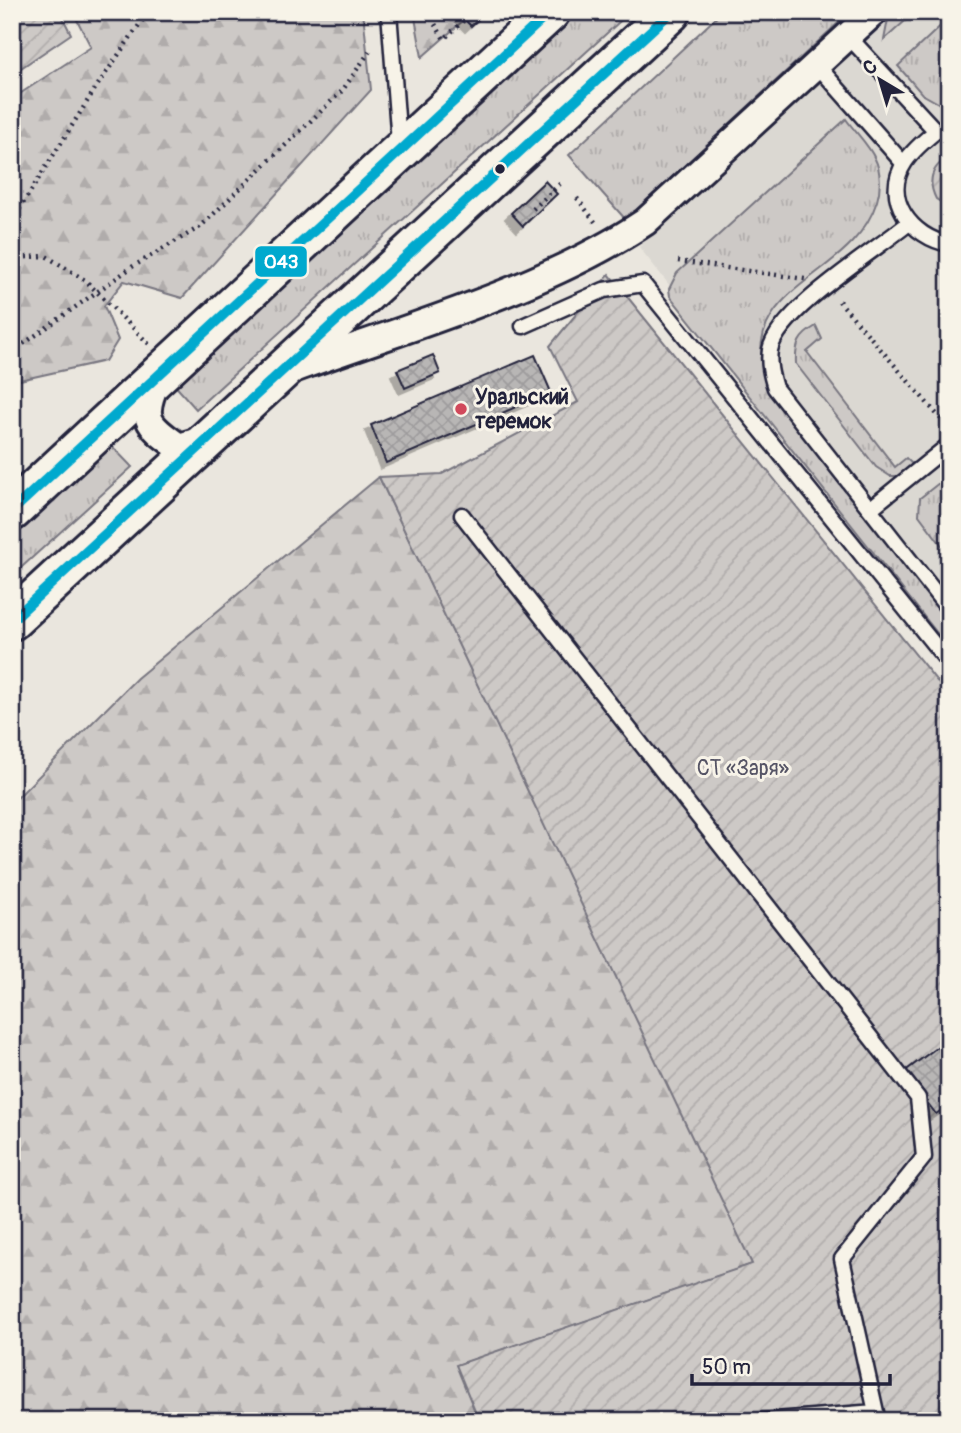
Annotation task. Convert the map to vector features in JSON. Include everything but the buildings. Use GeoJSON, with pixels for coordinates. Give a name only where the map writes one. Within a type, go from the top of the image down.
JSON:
{"type":"FeatureCollection","features":[{"type":"Feature","properties":{"kind":"main road"},"geometry":{"type":"LineString","coordinates":[[12,511],[550,12]]}},
{"type":"Feature","properties":{"kind":"main road"},"geometry":{"type":"LineString","coordinates":[[12,620],[671,12]]}},
{"type":"Feature","properties":{"kind":"street"},"geometry":{"type":"LineString","coordinates":[[275,375],[532,281],[612,244],[645,222],[874,12]]}},
{"type":"Feature","properties":{"kind":"street"},"geometry":{"type":"LineString","coordinates":[[165,371],[145,405],[150,423],[179,447],[208,438]]}},
{"type":"Feature","properties":{"kind":"lane"},"geometry":{"type":"LineString","coordinates":[[389,14],[399,150]]}},
{"type":"Feature","properties":{"kind":"lane"},"geometry":{"type":"LineString","coordinates":[[848,36],[943,131],[903,163],[898,194],[909,223],[923,236],[949,244]]}},
{"type":"Feature","properties":{"kind":"lane"},"geometry":{"type":"LineString","coordinates":[[817,65],[903,163]]}},
{"type":"Feature","properties":{"kind":"lane"},"geometry":{"type":"LineString","coordinates":[[909,223],[825,288],[779,330],[771,349],[769,366],[775,388],[949,610]]}},
{"type":"Feature","properties":{"kind":"lane"},"geometry":{"type":"LineString","coordinates":[[523,326],[604,290],[643,284],[949,663]]}},
{"type":"Feature","properties":{"kind":"lane"},"geometry":{"type":"LineString","coordinates":[[870,509],[949,445]]}},
{"type":"Feature","properties":{"kind":"lane"},"geometry":{"type":"LineString","coordinates":[[463,515],[918,1098],[924,1157],[842,1259],[876,1416],[763,1421]]}},
{"type":"Feature","properties":{"kind":"path"},"geometry":{"type":"LineString","coordinates":[[12,221],[95,89],[148,12]]}},
{"type":"Feature","properties":{"kind":"path"},"geometry":{"type":"LineString","coordinates":[[428,12],[444,39],[472,12]]}},
{"type":"Feature","properties":{"kind":"path"},"geometry":{"type":"LineString","coordinates":[[12,352],[132,267],[200,227],[342,91],[376,41],[389,14]]}},
{"type":"Feature","properties":{"kind":"path"},"geometry":{"type":"LineString","coordinates":[[533,209],[563,181]]}},
{"type":"Feature","properties":{"kind":"path"},"geometry":{"type":"LineString","coordinates":[[577,198],[592,218]]}},
{"type":"Feature","properties":{"kind":"path"},"geometry":{"type":"LineString","coordinates":[[12,258],[46,256],[85,280],[165,371]]}},
{"type":"Feature","properties":{"kind":"path"},"geometry":{"type":"LineString","coordinates":[[678,261],[805,279],[825,288],[949,427]]}},
{"type":"Feature","properties":{"kind":"shaded area"},"geometry":{"type":"Polygon","coordinates":[[[891,12],[949,12],[949,636],[639,247],[891,12]]]}},
{"type":"Feature","properties":{"kind":"green space"},"geometry":{"type":"Polygon","coordinates":[[[12,12],[60,12],[71,34],[12,74],[12,12]]]}},
{"type":"Feature","properties":{"kind":"green space"},"geometry":{"type":"Polygon","coordinates":[[[73,12],[363,12],[371,90],[182,298],[124,281],[104,306],[118,340],[105,361],[20,380],[12,387],[12,99],[91,47],[73,12]]]}},
{"type":"Feature","properties":{"kind":"green space"},"geometry":{"type":"Polygon","coordinates":[[[414,12],[473,12],[422,57],[414,12]]]}},
{"type":"Feature","properties":{"kind":"green space"},"geometry":{"type":"Polygon","coordinates":[[[577,12],[630,12],[196,409],[172,382],[577,12]]]}},
{"type":"Feature","properties":{"kind":"green space"},"geometry":{"type":"Polygon","coordinates":[[[722,12],[850,12],[626,220],[569,155],[722,12]]]}},
{"type":"Feature","properties":{"kind":"green space"},"geometry":{"type":"Polygon","coordinates":[[[915,12],[884,40],[889,14],[915,12]]]}},
{"type":"Feature","properties":{"kind":"green space"},"geometry":{"type":"Polygon","coordinates":[[[948,19],[949,109],[922,94],[898,66],[948,19]]]}},
{"type":"Feature","properties":{"kind":"green space"},"geometry":{"type":"Polygon","coordinates":[[[846,119],[877,164],[880,180],[877,201],[864,228],[845,249],[782,302],[768,323],[761,348],[765,381],[949,616],[949,648],[670,296],[669,289],[677,273],[846,119]]]}},
{"type":"Feature","properties":{"kind":"green space"},"geometry":{"type":"Polygon","coordinates":[[[949,157],[949,207],[936,199],[931,180],[938,165],[949,157]]]}},
{"type":"Feature","properties":{"kind":"green space","name":"СТ «Заря»"},"geometry":{"type":"Polygon","coordinates":[[[609,274],[949,696],[949,1421],[479,1421],[456,1365],[752,1264],[379,477],[442,474],[578,402],[550,346],[609,274]]]}},
{"type":"Feature","properties":{"kind":"green space"},"geometry":{"type":"Polygon","coordinates":[[[816,326],[822,339],[807,352],[895,467],[906,458],[914,466],[901,476],[890,476],[876,467],[796,364],[799,341],[816,326]]]}},
{"type":"Feature","properties":{"kind":"green space"},"geometry":{"type":"Polygon","coordinates":[[[107,441],[132,467],[12,576],[12,527],[107,441]]]}},
{"type":"Feature","properties":{"kind":"green space"},"geometry":{"type":"Polygon","coordinates":[[[949,475],[949,547],[943,547],[919,515],[920,498],[949,475]]]}},
{"type":"Feature","properties":{"kind":"green space"},"geometry":{"type":"Polygon","coordinates":[[[379,477],[753,1264],[457,1365],[479,1421],[12,1421],[12,803],[137,678],[379,477]]]}},
{"type":"Feature","properties":{"kind":"transit line","name":"043"},"geometry":{"type":"LineString","coordinates":[[12,511],[550,12]]}},
{"type":"Feature","properties":{"kind":"transit line","name":"043"},"geometry":{"type":"LineString","coordinates":[[12,620],[671,12]]}},
{"type":"Feature","properties":{"kind":"place","name":"Уральский теремок"},"geometry":{"type":"Point","coordinates":[461,409]}}]}
